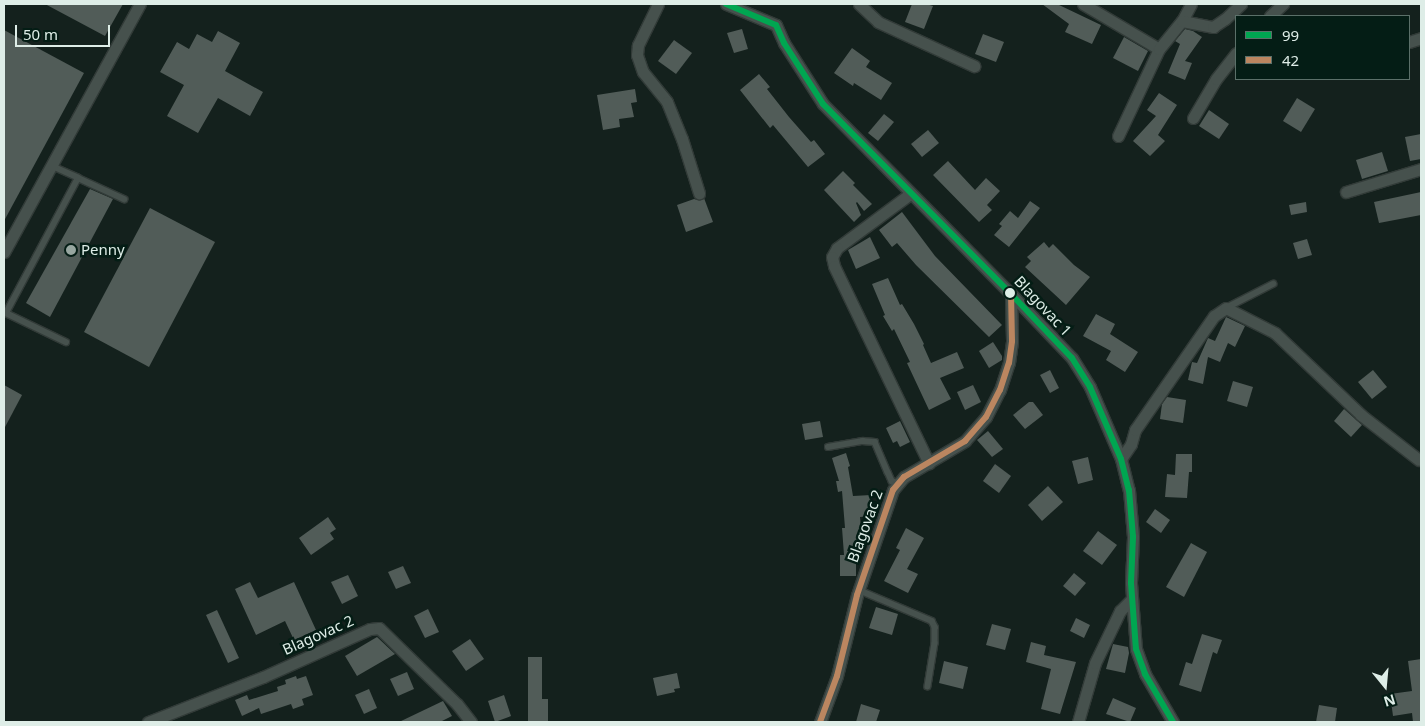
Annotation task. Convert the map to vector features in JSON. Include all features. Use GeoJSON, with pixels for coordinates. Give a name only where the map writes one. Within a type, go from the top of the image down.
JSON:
{"type":"FeatureCollection","features":[{"type":"Feature","properties":{"kind":"street"},"geometry":{"type":"LineString","coordinates":[[4,252],[140,4]]}},
{"type":"Feature","properties":{"kind":"street"},"geometry":{"type":"LineString","coordinates":[[658,4],[638,45],[637,55],[643,72],[667,102],[682,139],[699,193]]}},
{"type":"Feature","properties":{"kind":"street","name":"Blagovac 1"},"geometry":{"type":"LineString","coordinates":[[726,4],[776,25],[784,43],[823,104],[1072,358],[1090,387],[1121,459],[1130,499],[1133,537],[1132,599],[1136,649],[1148,680],[1172,722]]}},
{"type":"Feature","properties":{"kind":"street"},"geometry":{"type":"LineString","coordinates":[[859,4],[878,22],[974,66]]}},
{"type":"Feature","properties":{"kind":"street"},"geometry":{"type":"LineString","coordinates":[[1083,4],[1159,49]]}},
{"type":"Feature","properties":{"kind":"street"},"geometry":{"type":"LineString","coordinates":[[1118,136],[1159,49],[1182,21],[1191,4]]}},
{"type":"Feature","properties":{"kind":"street"},"geometry":{"type":"LineString","coordinates":[[1182,21],[1213,27],[1226,20],[1241,4]]}},
{"type":"Feature","properties":{"kind":"street"},"geometry":{"type":"LineString","coordinates":[[1271,15],[1283,4]]}},
{"type":"Feature","properties":{"kind":"street"},"geometry":{"type":"LineString","coordinates":[[1193,118],[1216,79],[1235,54]]}},
{"type":"Feature","properties":{"kind":"street"},"geometry":{"type":"LineString","coordinates":[[1346,192],[1421,169]]}},
{"type":"Feature","properties":{"kind":"street"},"geometry":{"type":"LineString","coordinates":[[910,194],[836,248],[832,257],[834,266],[929,463]]}},
{"type":"Feature","properties":{"kind":"street","name":"Blagovac 2"},"geometry":{"type":"LineString","coordinates":[[820,722],[837,676],[859,590],[880,525],[897,483],[904,476],[965,441],[986,417],[1000,390],[1009,363],[1012,340],[1011,294]]}},
{"type":"Feature","properties":{"kind":"street"},"geometry":{"type":"LineString","coordinates":[[1121,459],[1131,444],[1135,430],[1214,316],[1226,308],[1275,333],[1361,415],[1419,460]]}},
{"type":"Feature","properties":{"kind":"street"},"geometry":{"type":"LineString","coordinates":[[1078,722],[1095,663],[1120,611],[1132,599]]}},
{"type":"Feature","properties":{"kind":"street","name":"Blagovac 2"},"geometry":{"type":"LineString","coordinates":[[148,722],[263,677],[370,629],[379,628],[457,704],[472,722]]}},
{"type":"Feature","properties":{"kind":"lane"},"geometry":{"type":"LineString","coordinates":[[51,166],[124,199]]}},
{"type":"Feature","properties":{"kind":"lane"},"geometry":{"type":"LineString","coordinates":[[66,342],[5,313],[78,178]]}},
{"type":"Feature","properties":{"kind":"lane"},"geometry":{"type":"LineString","coordinates":[[1226,308],[1273,284]]}},
{"type":"Feature","properties":{"kind":"lane"},"geometry":{"type":"LineString","coordinates":[[828,447],[862,441],[875,442],[890,476],[897,483]]}},
{"type":"Feature","properties":{"kind":"lane"},"geometry":{"type":"LineString","coordinates":[[859,590],[932,621],[935,628],[935,643],[928,686]]}},
{"type":"Feature","properties":{"kind":"building"},"geometry":{"type":"Polygon","coordinates":[[[45,4],[123,4],[105,36],[45,4]]]}},
{"type":"Feature","properties":{"kind":"building"},"geometry":{"type":"Polygon","coordinates":[[[912,4],[933,6],[924,29],[905,22],[912,4]]]}},
{"type":"Feature","properties":{"kind":"building"},"geometry":{"type":"Polygon","coordinates":[[[1042,4],[1057,4],[1101,25],[1092,44],[1065,32],[1069,24],[1042,4]]]}},
{"type":"Feature","properties":{"kind":"building"},"geometry":{"type":"Polygon","coordinates":[[[742,29],[748,49],[734,53],[727,33],[742,29]]]}},
{"type":"Feature","properties":{"kind":"building"},"geometry":{"type":"Polygon","coordinates":[[[1185,29],[1193,31],[1202,37],[1185,61],[1192,63],[1185,80],[1168,73],[1180,44],[1175,41],[1185,29]]]}},
{"type":"Feature","properties":{"kind":"building"},"geometry":{"type":"Polygon","coordinates":[[[4,30],[84,73],[4,221],[4,30]]]}},
{"type":"Feature","properties":{"kind":"building"},"geometry":{"type":"Polygon","coordinates":[[[218,31],[240,43],[225,71],[263,92],[250,116],[218,98],[198,133],[167,116],[184,85],[160,72],[177,42],[189,49],[197,34],[212,42],[218,31]]]}},
{"type":"Feature","properties":{"kind":"building"},"geometry":{"type":"Polygon","coordinates":[[[983,34],[1004,42],[996,62],[975,54],[983,34]]]}},
{"type":"Feature","properties":{"kind":"building"},"geometry":{"type":"Polygon","coordinates":[[[1124,37],[1148,51],[1138,71],[1113,58],[1124,37]]]}},
{"type":"Feature","properties":{"kind":"building"},"geometry":{"type":"Polygon","coordinates":[[[674,40],[692,53],[676,74],[658,61],[674,40]]]}},
{"type":"Feature","properties":{"kind":"building"},"geometry":{"type":"Polygon","coordinates":[[[852,48],[870,61],[866,67],[892,83],[881,100],[854,83],[853,86],[834,73],[852,48]]]}},
{"type":"Feature","properties":{"kind":"building"},"geometry":{"type":"Polygon","coordinates":[[[759,74],[770,87],[767,89],[789,117],[811,142],[814,140],[825,154],[808,167],[773,125],[770,128],[740,90],[759,74]]]}},
{"type":"Feature","properties":{"kind":"building"},"geometry":{"type":"Polygon","coordinates":[[[635,89],[637,102],[631,103],[634,117],[619,119],[620,127],[603,130],[597,95],[635,89]]]}},
{"type":"Feature","properties":{"kind":"building"},"geometry":{"type":"Polygon","coordinates":[[[1159,93],[1177,105],[1158,135],[1165,141],[1150,156],[1133,141],[1156,116],[1147,110],[1159,93]]]}},
{"type":"Feature","properties":{"kind":"building"},"geometry":{"type":"Polygon","coordinates":[[[1297,98],[1315,109],[1301,132],[1283,121],[1297,98]]]}},
{"type":"Feature","properties":{"kind":"building"},"geometry":{"type":"Polygon","coordinates":[[[1209,110],[1229,124],[1219,139],[1199,126],[1209,110]]]}},
{"type":"Feature","properties":{"kind":"building"},"geometry":{"type":"Polygon","coordinates":[[[884,114],[894,122],[878,141],[868,133],[884,114]]]}},
{"type":"Feature","properties":{"kind":"building"},"geometry":{"type":"Polygon","coordinates":[[[928,130],[939,143],[922,157],[911,144],[928,130]]]}},
{"type":"Feature","properties":{"kind":"building"},"geometry":{"type":"Polygon","coordinates":[[[1421,134],[1421,159],[1410,161],[1405,137],[1421,134]]]}},
{"type":"Feature","properties":{"kind":"building"},"geometry":{"type":"Polygon","coordinates":[[[1382,152],[1388,171],[1362,179],[1356,160],[1382,152]]]}},
{"type":"Feature","properties":{"kind":"building"},"geometry":{"type":"Polygon","coordinates":[[[948,161],[975,190],[986,178],[1000,191],[987,205],[992,210],[979,222],[933,175],[948,161]]]}},
{"type":"Feature","properties":{"kind":"building"},"geometry":{"type":"Polygon","coordinates":[[[843,171],[855,183],[853,185],[872,204],[864,211],[856,203],[861,215],[854,222],[824,190],[843,171]]]}},
{"type":"Feature","properties":{"kind":"building","name":"Penny"},"geometry":{"type":"Polygon","coordinates":[[[90,189],[113,199],[50,317],[26,303],[90,189]]]}},
{"type":"Feature","properties":{"kind":"building"},"geometry":{"type":"Polygon","coordinates":[[[1421,192],[1421,215],[1379,223],[1374,202],[1421,192]]]}},
{"type":"Feature","properties":{"kind":"building"},"geometry":{"type":"Polygon","coordinates":[[[704,198],[713,222],[686,232],[677,205],[694,199],[704,198]]]}},
{"type":"Feature","properties":{"kind":"building"},"geometry":{"type":"Polygon","coordinates":[[[1030,201],[1040,208],[1009,247],[994,235],[1002,226],[999,224],[1010,211],[1018,218],[1030,201]]]}},
{"type":"Feature","properties":{"kind":"building"},"geometry":{"type":"Polygon","coordinates":[[[1306,202],[1307,212],[1291,215],[1289,205],[1306,202]]]}},
{"type":"Feature","properties":{"kind":"building"},"geometry":{"type":"Polygon","coordinates":[[[150,208],[215,242],[149,367],[84,332],[150,208]]]}},
{"type":"Feature","properties":{"kind":"building"},"geometry":{"type":"Polygon","coordinates":[[[902,212],[935,256],[1002,325],[989,337],[916,265],[897,243],[892,247],[879,230],[902,212]]]}},
{"type":"Feature","properties":{"kind":"building"},"geometry":{"type":"Polygon","coordinates":[[[870,237],[880,258],[856,269],[848,250],[870,237]]]}},
{"type":"Feature","properties":{"kind":"building"},"geometry":{"type":"Polygon","coordinates":[[[1307,239],[1312,255],[1298,259],[1293,243],[1307,239]]]}},
{"type":"Feature","properties":{"kind":"building"},"geometry":{"type":"Polygon","coordinates":[[[1044,242],[1049,248],[1053,244],[1074,265],[1090,277],[1066,305],[1025,267],[1031,261],[1027,257],[1044,242]]]}},
{"type":"Feature","properties":{"kind":"building"},"geometry":{"type":"Polygon","coordinates":[[[888,278],[900,305],[902,304],[914,324],[931,363],[957,352],[964,368],[940,378],[951,399],[929,410],[907,363],[910,362],[894,329],[892,331],[883,316],[885,315],[872,284],[888,278]]]}},
{"type":"Feature","properties":{"kind":"building"},"geometry":{"type":"Polygon","coordinates":[[[1096,314],[1115,324],[1110,334],[1138,352],[1125,372],[1106,360],[1111,351],[1083,336],[1096,314]]]}},
{"type":"Feature","properties":{"kind":"building"},"geometry":{"type":"Polygon","coordinates":[[[1226,317],[1245,326],[1235,347],[1228,343],[1220,362],[1208,357],[1203,384],[1188,380],[1192,362],[1197,363],[1208,338],[1215,341],[1226,317]]]}},
{"type":"Feature","properties":{"kind":"building"},"geometry":{"type":"Polygon","coordinates":[[[993,342],[1002,356],[1002,360],[989,368],[979,351],[993,342]]]}},
{"type":"Feature","properties":{"kind":"building"},"geometry":{"type":"Polygon","coordinates":[[[1050,370],[1059,388],[1050,393],[1040,375],[1050,370]]]}},
{"type":"Feature","properties":{"kind":"building"},"geometry":{"type":"Polygon","coordinates":[[[1373,370],[1387,387],[1372,399],[1358,382],[1373,370]]]}},
{"type":"Feature","properties":{"kind":"building"},"geometry":{"type":"Polygon","coordinates":[[[1233,381],[1253,387],[1247,407],[1227,401],[1233,381]]]}},
{"type":"Feature","properties":{"kind":"building"},"geometry":{"type":"Polygon","coordinates":[[[4,385],[22,395],[4,429],[4,385]]]}},
{"type":"Feature","properties":{"kind":"building"},"geometry":{"type":"Polygon","coordinates":[[[973,385],[981,402],[965,410],[957,392],[973,385]]]}},
{"type":"Feature","properties":{"kind":"building"},"geometry":{"type":"Polygon","coordinates":[[[1167,397],[1186,400],[1183,423],[1160,419],[1162,404],[1167,397]]]}},
{"type":"Feature","properties":{"kind":"building"},"geometry":{"type":"Polygon","coordinates":[[[1029,402],[1033,402],[1043,415],[1025,429],[1013,415],[1029,402]]]}},
{"type":"Feature","properties":{"kind":"building"},"geometry":{"type":"Polygon","coordinates":[[[1344,409],[1362,425],[1351,437],[1334,421],[1344,409]]]}},
{"type":"Feature","properties":{"kind":"building"},"geometry":{"type":"Polygon","coordinates":[[[820,421],[823,437],[805,440],[802,424],[820,421]]]}},
{"type":"Feature","properties":{"kind":"building"},"geometry":{"type":"Polygon","coordinates":[[[900,421],[910,442],[900,447],[897,441],[893,443],[886,428],[900,421]]]}},
{"type":"Feature","properties":{"kind":"building"},"geometry":{"type":"Polygon","coordinates":[[[988,431],[1003,449],[992,457],[977,440],[988,431]]]}},
{"type":"Feature","properties":{"kind":"building"},"geometry":{"type":"Polygon","coordinates":[[[846,453],[850,466],[848,467],[853,496],[871,495],[873,516],[860,517],[863,549],[856,549],[856,576],[840,576],[840,555],[844,555],[842,528],[845,528],[842,491],[838,492],[836,481],[839,481],[832,458],[846,453]]]}},
{"type":"Feature","properties":{"kind":"building"},"geometry":{"type":"Polygon","coordinates":[[[1176,454],[1192,454],[1192,472],[1189,472],[1187,498],[1165,497],[1167,474],[1175,475],[1176,454]]]}},
{"type":"Feature","properties":{"kind":"building"},"geometry":{"type":"Polygon","coordinates":[[[1088,457],[1093,480],[1078,484],[1072,461],[1088,457]]]}},
{"type":"Feature","properties":{"kind":"building"},"geometry":{"type":"Polygon","coordinates":[[[995,464],[1011,476],[999,493],[983,481],[995,464]]]}},
{"type":"Feature","properties":{"kind":"building"},"geometry":{"type":"Polygon","coordinates":[[[1048,486],[1063,502],[1042,521],[1028,505],[1048,486]]]}},
{"type":"Feature","properties":{"kind":"building"},"geometry":{"type":"Polygon","coordinates":[[[1155,509],[1170,520],[1161,533],[1146,522],[1155,509]]]}},
{"type":"Feature","properties":{"kind":"building"},"geometry":{"type":"Polygon","coordinates":[[[328,517],[336,529],[330,533],[334,539],[311,555],[299,538],[328,517]]]}},
{"type":"Feature","properties":{"kind":"building"},"geometry":{"type":"Polygon","coordinates":[[[906,528],[924,538],[907,569],[918,574],[908,593],[884,581],[900,550],[896,548],[906,528]]]}},
{"type":"Feature","properties":{"kind":"building"},"geometry":{"type":"Polygon","coordinates":[[[1098,531],[1117,545],[1102,565],[1083,551],[1098,531]]]}},
{"type":"Feature","properties":{"kind":"building"},"geometry":{"type":"Polygon","coordinates":[[[1191,543],[1207,552],[1184,597],[1166,587],[1191,543]]]}},
{"type":"Feature","properties":{"kind":"building"},"geometry":{"type":"Polygon","coordinates":[[[403,566],[411,583],[396,589],[388,572],[403,566]]]}},
{"type":"Feature","properties":{"kind":"building"},"geometry":{"type":"Polygon","coordinates":[[[1074,573],[1086,583],[1075,596],[1063,586],[1074,573]]]}},
{"type":"Feature","properties":{"kind":"building"},"geometry":{"type":"Polygon","coordinates":[[[348,575],[358,596],[342,604],[331,582],[348,575]]]}},
{"type":"Feature","properties":{"kind":"building"},"geometry":{"type":"Polygon","coordinates":[[[250,582],[258,598],[294,582],[316,630],[294,640],[285,621],[256,635],[235,589],[250,582]]]}},
{"type":"Feature","properties":{"kind":"building"},"geometry":{"type":"Polygon","coordinates":[[[876,607],[898,614],[892,635],[869,628],[876,607]]]}},
{"type":"Feature","properties":{"kind":"building"},"geometry":{"type":"Polygon","coordinates":[[[428,609],[439,632],[425,638],[414,616],[428,609]]]}},
{"type":"Feature","properties":{"kind":"building"},"geometry":{"type":"Polygon","coordinates":[[[217,610],[239,658],[228,663],[206,615],[217,610]]]}},
{"type":"Feature","properties":{"kind":"building"},"geometry":{"type":"Polygon","coordinates":[[[1076,618],[1090,625],[1084,638],[1070,631],[1076,618]]]}},
{"type":"Feature","properties":{"kind":"building"},"geometry":{"type":"Polygon","coordinates":[[[992,624],[1011,629],[1005,650],[986,645],[992,624]]]}},
{"type":"Feature","properties":{"kind":"building"},"geometry":{"type":"Polygon","coordinates":[[[1202,634],[1222,640],[1217,654],[1213,652],[1201,692],[1179,685],[1186,662],[1192,664],[1202,634]]]}},
{"type":"Feature","properties":{"kind":"building"},"geometry":{"type":"Polygon","coordinates":[[[377,637],[395,654],[357,676],[345,656],[377,637]]]}},
{"type":"Feature","properties":{"kind":"building"},"geometry":{"type":"Polygon","coordinates":[[[470,639],[484,659],[466,671],[452,651],[470,639]]]}},
{"type":"Feature","properties":{"kind":"building"},"geometry":{"type":"Polygon","coordinates":[[[1031,642],[1046,646],[1044,655],[1076,662],[1060,714],[1041,709],[1051,669],[1026,662],[1031,642]]]}},
{"type":"Feature","properties":{"kind":"building"},"geometry":{"type":"Polygon","coordinates":[[[1113,644],[1128,647],[1129,653],[1125,673],[1106,669],[1113,644]]]}},
{"type":"Feature","properties":{"kind":"building"},"geometry":{"type":"Polygon","coordinates":[[[528,657],[542,657],[542,699],[548,699],[548,722],[528,722],[528,657]]]}},
{"type":"Feature","properties":{"kind":"building"},"geometry":{"type":"Polygon","coordinates":[[[1421,659],[1421,722],[1413,722],[1412,713],[1393,716],[1390,694],[1412,691],[1408,661],[1421,659]]]}},
{"type":"Feature","properties":{"kind":"building"},"geometry":{"type":"Polygon","coordinates":[[[944,661],[968,667],[963,689],[939,683],[944,661]]]}},
{"type":"Feature","properties":{"kind":"building"},"geometry":{"type":"Polygon","coordinates":[[[407,672],[414,689],[398,696],[390,679],[407,672]]]}},
{"type":"Feature","properties":{"kind":"building"},"geometry":{"type":"Polygon","coordinates":[[[677,673],[680,688],[674,689],[675,692],[657,696],[653,678],[677,673]]]}},
{"type":"Feature","properties":{"kind":"building"},"geometry":{"type":"Polygon","coordinates":[[[296,676],[297,679],[306,676],[313,695],[302,699],[304,705],[293,709],[291,704],[261,714],[259,708],[242,716],[235,700],[247,695],[249,700],[278,691],[277,687],[286,684],[285,680],[296,676]]]}},
{"type":"Feature","properties":{"kind":"building"},"geometry":{"type":"Polygon","coordinates":[[[369,689],[377,708],[364,714],[355,695],[369,689]]]}},
{"type":"Feature","properties":{"kind":"building"},"geometry":{"type":"Polygon","coordinates":[[[504,695],[511,716],[495,722],[488,701],[504,695]]]}},
{"type":"Feature","properties":{"kind":"building"},"geometry":{"type":"Polygon","coordinates":[[[1113,698],[1136,708],[1130,722],[1106,714],[1113,698]]]}},
{"type":"Feature","properties":{"kind":"building"},"geometry":{"type":"Polygon","coordinates":[[[443,701],[452,716],[440,722],[399,722],[443,701]]]}},
{"type":"Feature","properties":{"kind":"building"},"geometry":{"type":"Polygon","coordinates":[[[861,704],[880,710],[876,722],[856,722],[861,704]]]}},
{"type":"Feature","properties":{"kind":"building"},"geometry":{"type":"Polygon","coordinates":[[[1319,705],[1337,708],[1335,722],[1316,722],[1319,705]]]}},
{"type":"Feature","properties":{"kind":"transit line","name":"99"},"geometry":{"type":"LineString","coordinates":[[726,4],[776,25],[784,43],[823,104],[1072,358],[1090,387],[1121,459],[1129,490],[1133,537],[1131,583],[1136,649],[1145,674],[1173,722]]}},
{"type":"Feature","properties":{"kind":"transit line","name":"42"},"geometry":{"type":"LineString","coordinates":[[820,722],[837,676],[857,595],[893,490],[904,477],[965,441],[986,417],[1000,390],[1009,363],[1012,341],[1011,294]]}},
{"type":"Feature","properties":{"kind":"place","name":"Penny"},"geometry":{"type":"Point","coordinates":[71,250]}}]}
